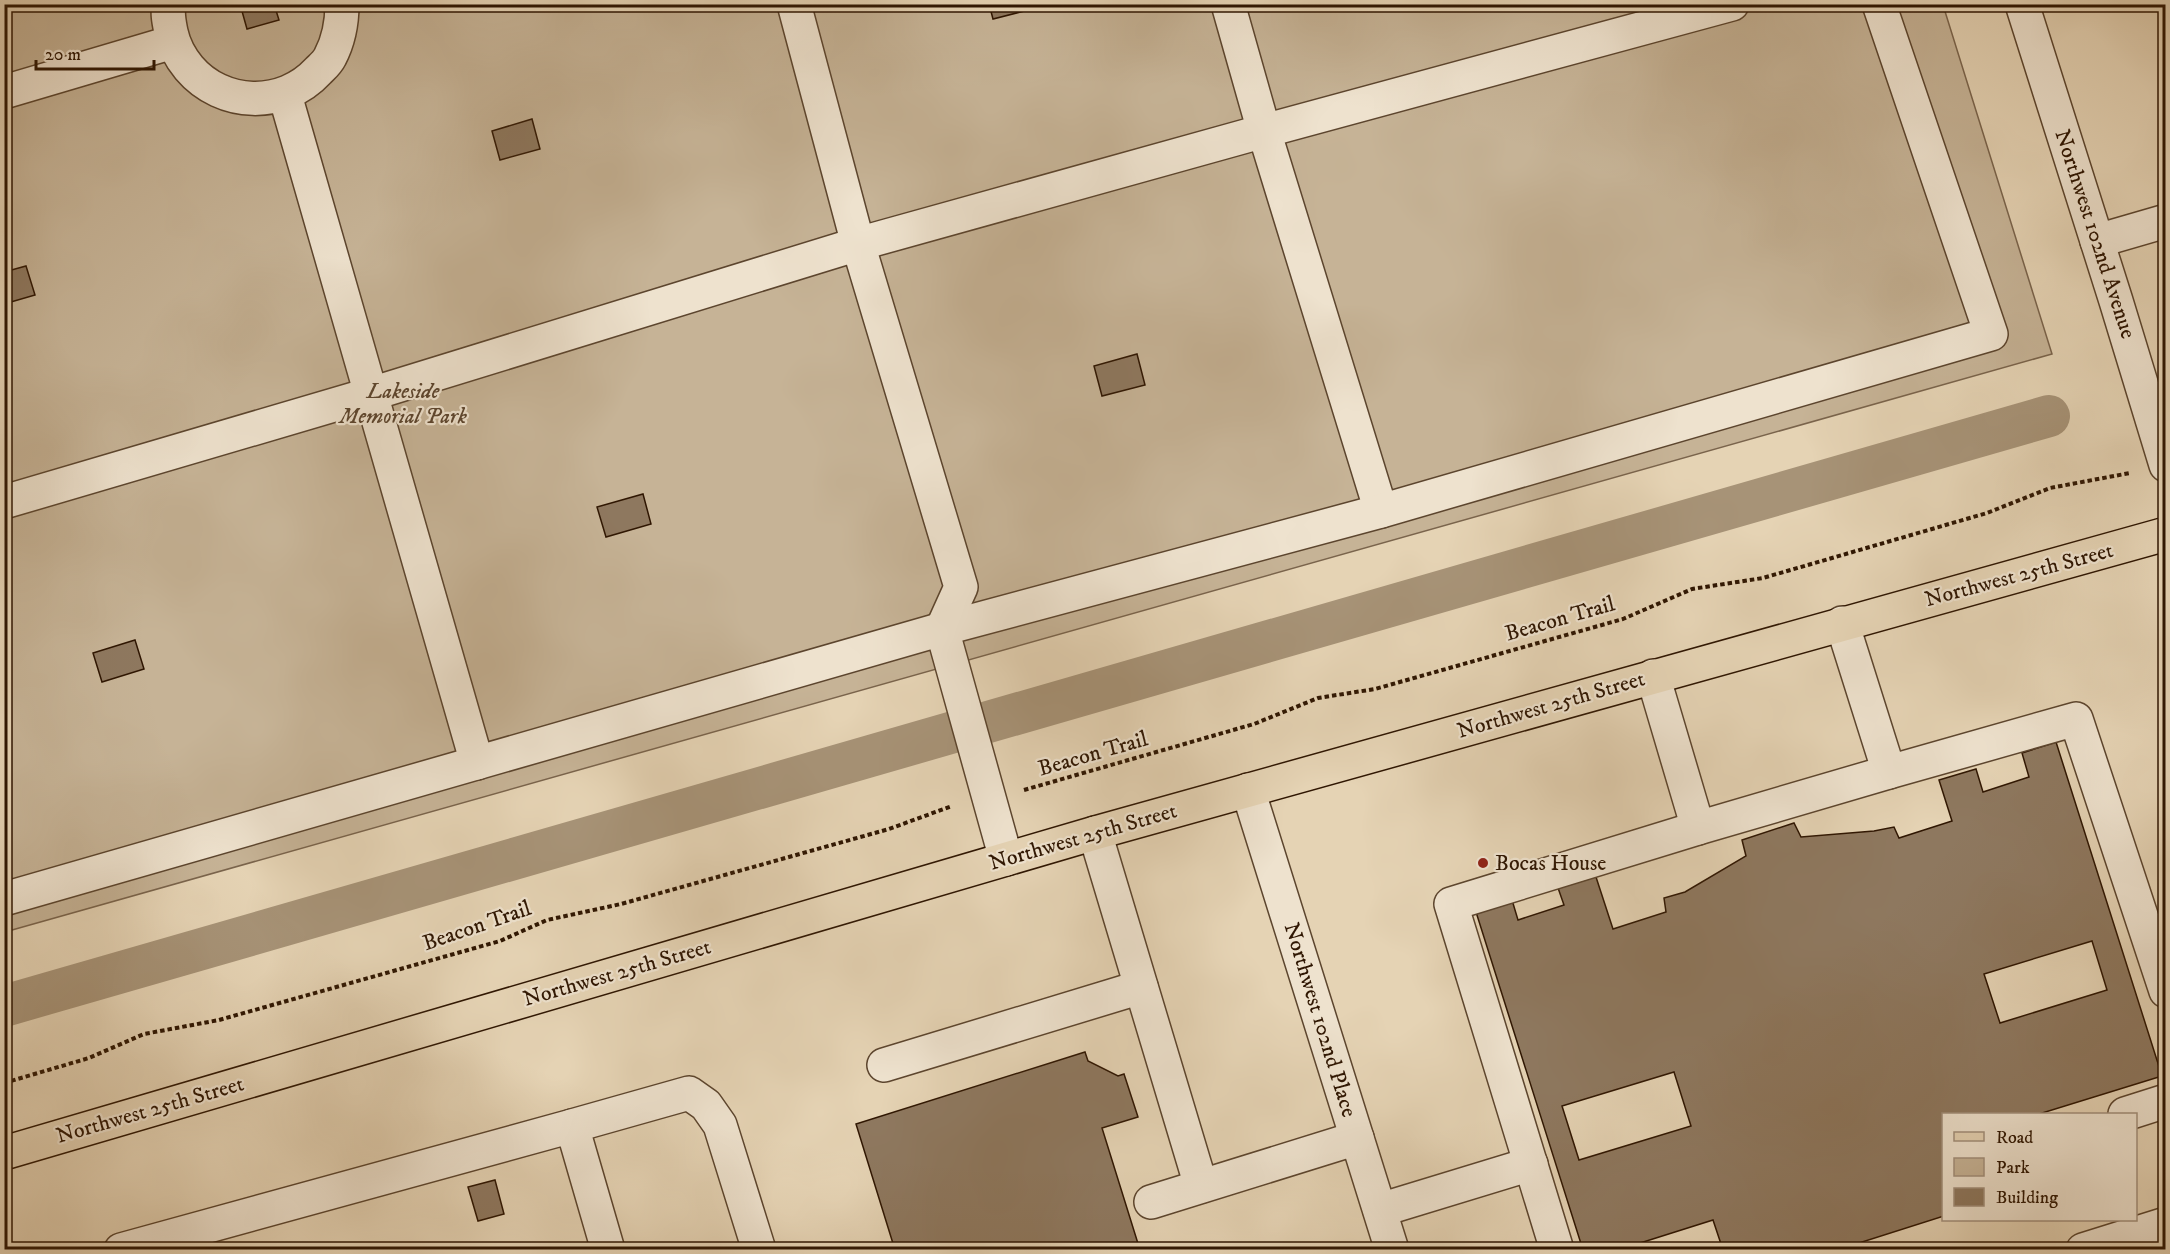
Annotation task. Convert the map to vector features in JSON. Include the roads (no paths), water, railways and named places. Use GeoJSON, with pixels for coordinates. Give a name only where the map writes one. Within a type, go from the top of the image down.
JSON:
{"type":"FeatureCollection","features":[{"type":"Feature","properties":{"kind":"main road","name":"Northwest 25th Street"},"geometry":{"type":"LineString","coordinates":[[4,1153],[1095,833],[2166,534]]}},
{"type":"Feature","properties":{"kind":"street"},"geometry":{"type":"LineString","coordinates":[[169,4],[167,12],[173,42],[179,56],[199,79],[225,94],[255,100],[285,95],[309,81],[330,59],[342,25],[342,4]]}},
{"type":"Feature","properties":{"kind":"street"},"geometry":{"type":"LineString","coordinates":[[794,4],[858,244],[961,587],[942,629],[1005,859]]}},
{"type":"Feature","properties":{"kind":"street"},"geometry":{"type":"LineString","coordinates":[[1228,4],[1264,131],[1381,511]]}},
{"type":"Feature","properties":{"kind":"street"},"geometry":{"type":"LineString","coordinates":[[4,502],[371,394],[858,244],[1732,4]]}},
{"type":"Feature","properties":{"kind":"street"},"geometry":{"type":"LineString","coordinates":[[4,899],[942,629],[1381,511],[1991,334],[1879,4]]}},
{"type":"Feature","properties":{"kind":"street","name":"Northwest 102nd Avenue"},"geometry":{"type":"LineString","coordinates":[[2022,4],[2166,465]]}},
{"type":"Feature","properties":{"kind":"street"},"geometry":{"type":"LineString","coordinates":[[4,92],[173,42]]}},
{"type":"Feature","properties":{"kind":"street"},"geometry":{"type":"LineString","coordinates":[[285,95],[477,763]]}},
{"type":"Feature","properties":{"kind":"street"},"geometry":{"type":"LineString","coordinates":[[2097,241],[2166,221]]}},
{"type":"Feature","properties":{"kind":"street"},"geometry":{"type":"LineString","coordinates":[[1842,623],[1889,772]]}},
{"type":"Feature","properties":{"kind":"street"},"geometry":{"type":"LineString","coordinates":[[1653,676],[1698,828]]}},
{"type":"Feature","properties":{"kind":"street"},"geometry":{"type":"LineString","coordinates":[[1557,1250],[1451,904],[1698,828],[2076,719],[2163,972]]}},
{"type":"Feature","properties":{"kind":"street","name":"Northwest 102nd Place"},"geometry":{"type":"LineString","coordinates":[[1248,790],[1392,1250]]}},
{"type":"Feature","properties":{"kind":"street"},"geometry":{"type":"LineString","coordinates":[[1095,833],[1201,1186]]}},
{"type":"Feature","properties":{"kind":"street"},"geometry":{"type":"LineString","coordinates":[[884,1065],[1141,987]]}},
{"type":"Feature","properties":{"kind":"street"},"geometry":{"type":"LineString","coordinates":[[121,1250],[689,1093],[706,1105],[720,1125],[759,1250]]}},
{"type":"Feature","properties":{"kind":"street"},"geometry":{"type":"LineString","coordinates":[[2128,1113],[2166,1101]]}},
{"type":"Feature","properties":{"kind":"street"},"geometry":{"type":"LineString","coordinates":[[572,1126],[608,1250]]}},
{"type":"Feature","properties":{"kind":"street"},"geometry":{"type":"LineString","coordinates":[[1151,1202],[1357,1138]]}},
{"type":"Feature","properties":{"kind":"street"},"geometry":{"type":"LineString","coordinates":[[1380,1210],[1531,1164]]}},
{"type":"Feature","properties":{"kind":"street"},"geometry":{"type":"LineString","coordinates":[[2083,1250],[2166,1224]]}},
{"type":"Feature","properties":{"kind":"waterway"},"geometry":{"type":"LineString","coordinates":[[4,1006],[2049,416]]}},
{"type":"Feature","properties":{"kind":"place","name":"Bocas House"},"geometry":{"type":"Point","coordinates":[1483,863]}},
{"type":"Feature","properties":{"kind":"park label","name":"Lakeside Memorial Park"},"geometry":{"type":"Point","coordinates":[403,404]}}]}
